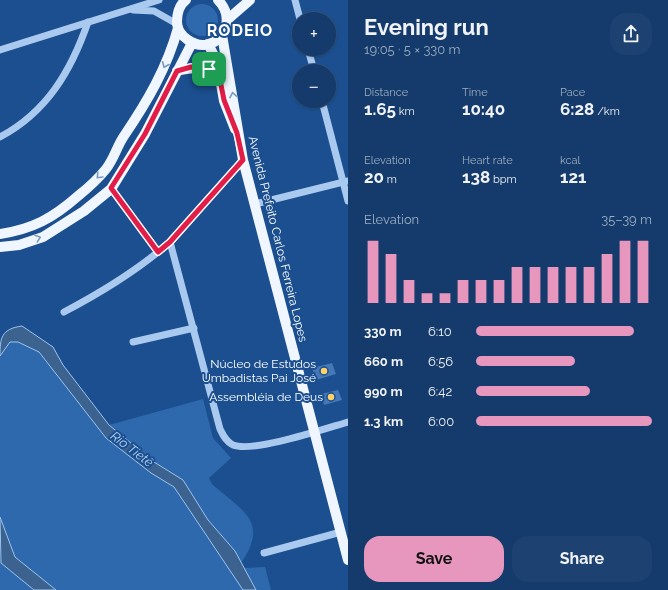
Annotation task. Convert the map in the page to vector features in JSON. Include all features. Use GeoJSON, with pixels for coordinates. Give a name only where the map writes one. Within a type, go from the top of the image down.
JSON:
{"type":"FeatureCollection","features":[{"type":"Feature","properties":{"kind":"main road"},"geometry":{"type":"LineString","coordinates":[[0,234],[18,232],[43,222],[66,208],[107,168],[123,138],[142,110],[162,73],[173,48],[178,26],[179,8],[186,0]]}},
{"type":"Feature","properties":{"kind":"main road"},"geometry":{"type":"LineString","coordinates":[[178,26],[184,37],[192,43],[208,44],[222,35],[227,20],[226,12],[218,0]]}},
{"type":"Feature","properties":{"kind":"main road"},"geometry":{"type":"LineString","coordinates":[[227,20],[250,0]]}},
{"type":"Feature","properties":{"kind":"main road","name":"Avenida Prefeito Carlos Ferreira Lopes"},"geometry":{"type":"LineString","coordinates":[[222,35],[237,114],[237,133]]}},
{"type":"Feature","properties":{"kind":"main road"},"geometry":{"type":"LineString","coordinates":[[0,247],[19,244],[43,237],[84,211],[111,188],[145,134],[192,43]]}},
{"type":"Feature","properties":{"kind":"main road","name":"Avenida Prefeito Carlos Ferreira Lopes"},"geometry":{"type":"LineString","coordinates":[[208,44],[217,61],[224,100],[237,133],[348,560]]}},
{"type":"Feature","properties":{"kind":"main road"},"geometry":{"type":"LineString","coordinates":[[177,71],[198,67],[209,69],[219,75]]}},
{"type":"Feature","properties":{"kind":"street"},"geometry":{"type":"LineString","coordinates":[[0,50],[159,0]]}},
{"type":"Feature","properties":{"kind":"street"},"geometry":{"type":"LineString","coordinates":[[295,0],[298,12]]}},
{"type":"Feature","properties":{"kind":"street"},"geometry":{"type":"LineString","coordinates":[[123,11],[154,11],[178,26]]}},
{"type":"Feature","properties":{"kind":"street"},"geometry":{"type":"LineString","coordinates":[[0,137],[26,119],[54,91],[74,59],[88,22]]}},
{"type":"Feature","properties":{"kind":"street"},"geometry":{"type":"LineString","coordinates":[[324,108],[346,182],[348,201]]}},
{"type":"Feature","properties":{"kind":"street"},"geometry":{"type":"LineString","coordinates":[[64,312],[109,288],[137,270],[170,242],[243,160]]}},
{"type":"Feature","properties":{"kind":"street"},"geometry":{"type":"LineString","coordinates":[[255,204],[346,182]]}},
{"type":"Feature","properties":{"kind":"street"},"geometry":{"type":"LineString","coordinates":[[111,188],[158,252]]}},
{"type":"Feature","properties":{"kind":"street"},"geometry":{"type":"LineString","coordinates":[[170,242],[220,429],[225,439],[232,445],[255,447],[348,422]]}},
{"type":"Feature","properties":{"kind":"street"},"geometry":{"type":"LineString","coordinates":[[133,342],[194,328]]}},
{"type":"Feature","properties":{"kind":"street"},"geometry":{"type":"LineString","coordinates":[[264,553],[341,532]]}},
{"type":"Feature","properties":{"kind":"shaded area"},"geometry":{"type":"Polygon","coordinates":[[[202,4],[211,7],[215,11],[218,20],[215,29],[211,33],[202,36],[193,33],[189,29],[186,20],[189,11],[193,7],[202,4]]]}},
{"type":"Feature","properties":{"kind":"shaded area"},"geometry":{"type":"Polygon","coordinates":[[[10,342],[18,342],[39,352],[106,438],[151,473],[174,487],[243,590],[56,590],[15,557],[0,517],[0,356],[10,342]]]}},
{"type":"Feature","properties":{"kind":"shaded area"},"geometry":{"type":"Polygon","coordinates":[[[203,399],[213,438],[231,458],[209,478],[212,484],[242,510],[249,518],[252,527],[253,537],[249,549],[241,563],[235,551],[208,520],[183,480],[154,462],[109,425],[203,399]]]}},
{"type":"Feature","properties":{"kind":"shaded area"},"geometry":{"type":"Polygon","coordinates":[[[0,559],[2,563],[34,590],[0,590],[0,559]]]}},
{"type":"Feature","properties":{"kind":"shaded area"},"geometry":{"type":"Polygon","coordinates":[[[265,567],[271,590],[256,590],[244,568],[265,567]]]}},
{"type":"Feature","properties":{"kind":"water","name":"Rio Tietê"},"geometry":{"type":"Polygon","coordinates":[[[22,326],[53,347],[63,365],[109,425],[154,462],[183,480],[208,520],[235,551],[256,590],[243,590],[174,487],[151,473],[106,438],[39,352],[18,342],[10,342],[0,356],[0,344],[3,335],[10,329],[22,326]]]}},
{"type":"Feature","properties":{"kind":"water"},"geometry":{"type":"Polygon","coordinates":[[[0,517],[15,557],[56,590],[34,590],[1,563],[0,517]]]}},
{"type":"Feature","properties":{"kind":"building","name":"Núcleo de Estudos Umbadistas Pai José"},"geometry":{"type":"Polygon","coordinates":[[[332,363],[336,374],[316,380],[312,368],[332,363]]]}},
{"type":"Feature","properties":{"kind":"building","name":"Assembléia de Deus"},"geometry":{"type":"Polygon","coordinates":[[[338,390],[342,400],[324,405],[321,394],[338,390]]]}},
{"type":"Feature","properties":{"kind":"place","name":"Núcleo de Estudos Umbadistas Pai José"},"geometry":{"type":"Point","coordinates":[324,371]}},
{"type":"Feature","properties":{"kind":"place","name":"Assembléia de Deus"},"geometry":{"type":"Point","coordinates":[331,397]}},
{"type":"Feature","properties":{"kind":"district","name":"RODEIO"},"geometry":{"type":"Point","coordinates":[240,30]}},
{"type":"Feature","properties":{"kind":"route"},"geometry":{"type":"LineString","coordinates":[[191,67],[209,69],[219,75],[224,100],[230,119],[237,133],[243,160],[170,242],[158,252],[111,188],[145,134],[177,71],[191,67]]}}]}
